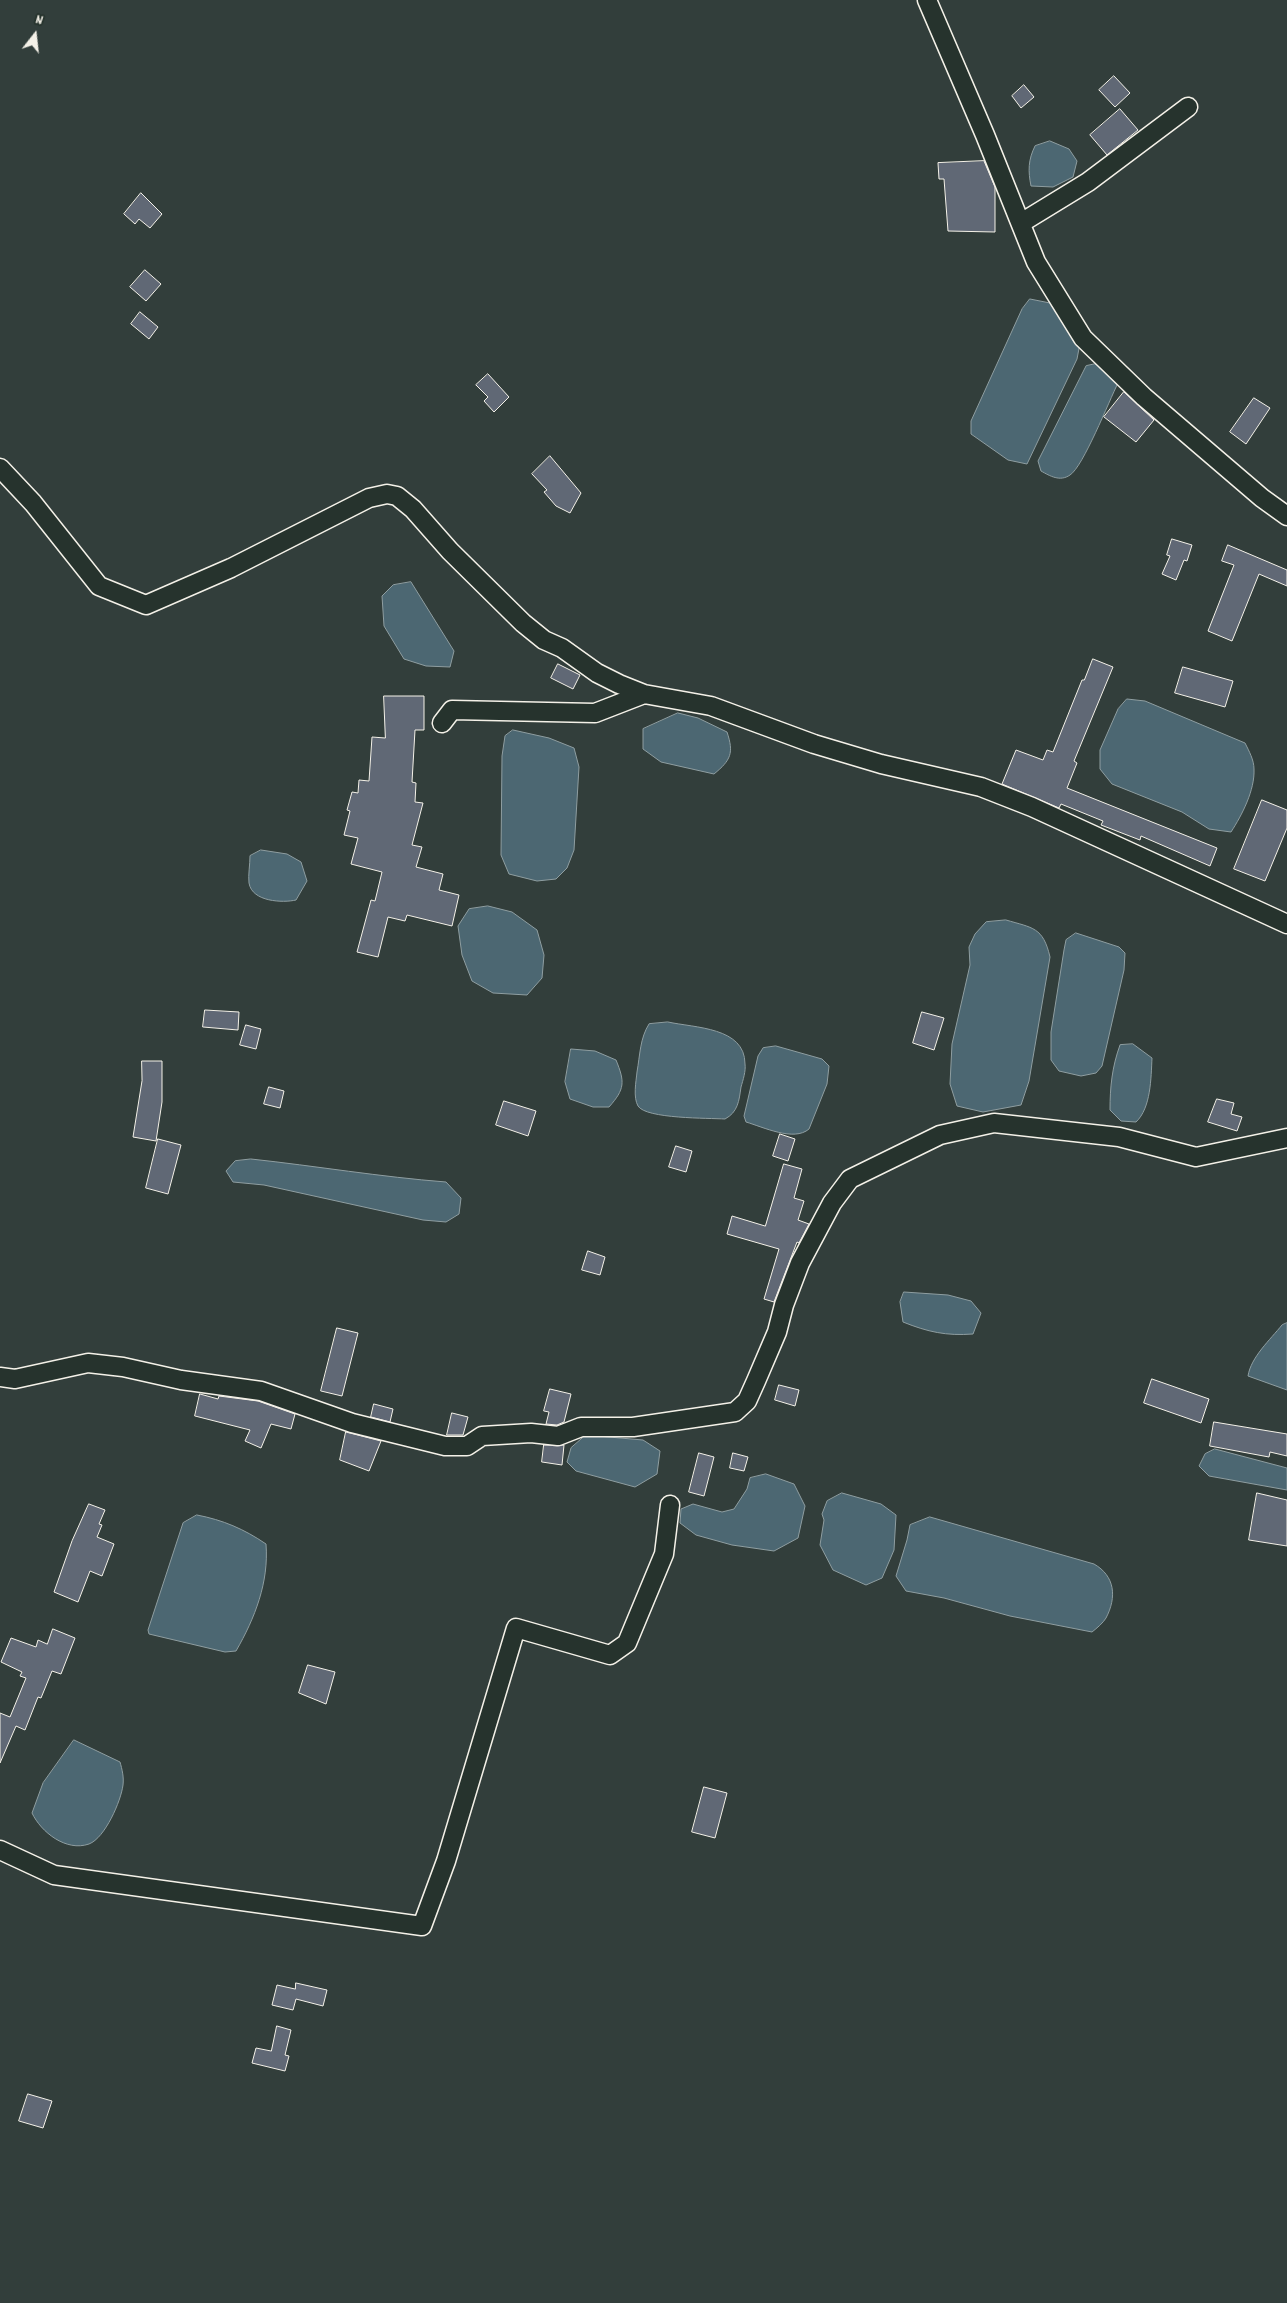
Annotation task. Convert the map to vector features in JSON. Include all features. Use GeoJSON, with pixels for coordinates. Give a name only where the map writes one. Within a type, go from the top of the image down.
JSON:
{"type":"FeatureCollection","features":[{"type":"Feature","properties":{"kind":"street"},"geometry":{"type":"LineString","coordinates":[[926,0],[985,134],[1036,262],[1083,338],[1144,398],[1262,498],[1287,516]]}},
{"type":"Feature","properties":{"kind":"street"},"geometry":{"type":"LineString","coordinates":[[1020,223],[1088,182],[1188,107]]}},
{"type":"Feature","properties":{"kind":"street"},"geometry":{"type":"LineString","coordinates":[[0,468],[33,503],[99,586],[146,605],[231,568],[370,498],[387,494],[397,496],[413,509],[450,551],[522,623],[544,640],[562,648],[597,673],[644,694],[711,706],[814,744],[881,764],[981,787],[1032,807],[1287,924]]}},
{"type":"Feature","properties":{"kind":"street"},"geometry":{"type":"LineString","coordinates":[[442,723],[452,710],[595,714],[644,694]]}},
{"type":"Feature","properties":{"kind":"street"},"geometry":{"type":"LineString","coordinates":[[0,1377],[15,1379],[88,1364],[123,1367],[181,1380],[261,1391],[352,1424],[445,1446],[467,1446],[482,1436],[531,1433],[558,1436],[581,1427],[633,1427],[735,1412],[747,1401],[756,1381],[777,1332],[800,1263],[832,1203],[850,1179],[940,1135],[994,1123],[1119,1137],[1196,1157],[1287,1138]]}},
{"type":"Feature","properties":{"kind":"street"},"geometry":{"type":"LineString","coordinates":[[0,1850],[54,1874],[422,1926],[446,1862],[516,1628],[610,1655],[627,1643],[664,1554],[670,1506]]}},
{"type":"Feature","properties":{"kind":"water"},"geometry":{"type":"Polygon","coordinates":[[[1050,141],[1069,149],[1077,161],[1073,177],[1053,187],[1031,186],[1029,166],[1035,146],[1050,141]]]}},
{"type":"Feature","properties":{"kind":"water"},"geometry":{"type":"Polygon","coordinates":[[[1030,299],[1050,303],[1081,338],[1077,359],[1027,464],[1008,460],[971,434],[971,421],[1022,309],[1030,299]]]}},
{"type":"Feature","properties":{"kind":"water"},"geometry":{"type":"Polygon","coordinates":[[[1095,364],[1108,370],[1118,383],[1082,460],[1070,475],[1063,478],[1051,476],[1041,471],[1038,461],[1086,366],[1095,364]]]}},
{"type":"Feature","properties":{"kind":"water"},"geometry":{"type":"Polygon","coordinates":[[[411,582],[454,651],[450,667],[426,666],[404,659],[384,626],[382,596],[393,585],[411,582]]]}},
{"type":"Feature","properties":{"kind":"water"},"geometry":{"type":"Polygon","coordinates":[[[1127,699],[1145,701],[1245,743],[1253,762],[1254,777],[1247,802],[1231,832],[1209,829],[1182,812],[1112,784],[1100,769],[1100,750],[1118,709],[1127,699]]]}},
{"type":"Feature","properties":{"kind":"water"},"geometry":{"type":"Polygon","coordinates":[[[678,713],[698,718],[727,732],[730,756],[714,774],[661,762],[643,749],[643,729],[678,713]]]}},
{"type":"Feature","properties":{"kind":"water"},"geometry":{"type":"Polygon","coordinates":[[[513,730],[549,738],[574,748],[579,767],[574,850],[567,868],[556,879],[537,881],[509,874],[501,855],[502,756],[505,736],[513,730]]]}},
{"type":"Feature","properties":{"kind":"water"},"geometry":{"type":"Polygon","coordinates":[[[261,850],[287,854],[301,862],[307,881],[296,900],[269,900],[262,898],[251,889],[249,883],[250,856],[261,850]]]}},
{"type":"Feature","properties":{"kind":"water"},"geometry":{"type":"Polygon","coordinates":[[[488,906],[512,912],[537,930],[544,955],[542,978],[527,995],[493,993],[472,981],[462,955],[458,926],[469,909],[488,906]]]}},
{"type":"Feature","properties":{"kind":"water"},"geometry":{"type":"Polygon","coordinates":[[[1006,920],[1036,930],[1044,940],[1050,957],[1029,1081],[1021,1105],[983,1112],[957,1106],[950,1084],[952,1044],[970,965],[969,947],[975,934],[986,922],[1006,920]]]}},
{"type":"Feature","properties":{"kind":"water"},"geometry":{"type":"Polygon","coordinates":[[[1076,933],[1119,947],[1125,953],[1124,970],[1102,1066],[1096,1073],[1081,1076],[1059,1071],[1051,1060],[1051,1032],[1064,950],[1066,940],[1076,933]]]}},
{"type":"Feature","properties":{"kind":"water"},"geometry":{"type":"Polygon","coordinates":[[[668,1022],[717,1031],[737,1043],[743,1052],[745,1070],[738,1101],[733,1113],[725,1119],[665,1116],[643,1110],[638,1106],[636,1085],[644,1035],[649,1024],[668,1022]]]}},
{"type":"Feature","properties":{"kind":"water"},"geometry":{"type":"Polygon","coordinates":[[[1133,1044],[1152,1058],[1145,1109],[1136,1122],[1121,1121],[1110,1110],[1112,1077],[1120,1045],[1133,1044]]]}},
{"type":"Feature","properties":{"kind":"water"},"geometry":{"type":"Polygon","coordinates":[[[776,1046],[822,1059],[829,1066],[827,1084],[809,1129],[803,1133],[787,1134],[769,1130],[746,1122],[744,1116],[758,1056],[763,1048],[776,1046]]]}},
{"type":"Feature","properties":{"kind":"water"},"geometry":{"type":"Polygon","coordinates":[[[571,1049],[595,1051],[616,1060],[621,1074],[622,1085],[621,1090],[609,1107],[593,1107],[570,1099],[565,1082],[571,1049]]]}},
{"type":"Feature","properties":{"kind":"water"},"geometry":{"type":"Polygon","coordinates":[[[251,1159],[446,1182],[461,1198],[459,1214],[446,1222],[423,1220],[264,1185],[233,1182],[226,1171],[235,1161],[251,1159]]]}},
{"type":"Feature","properties":{"kind":"water"},"geometry":{"type":"Polygon","coordinates":[[[904,1292],[948,1295],[971,1301],[981,1313],[973,1334],[937,1332],[903,1322],[900,1302],[904,1292]]]}},
{"type":"Feature","properties":{"kind":"water"},"geometry":{"type":"Polygon","coordinates":[[[1287,1323],[1287,1390],[1248,1376],[1253,1362],[1262,1349],[1282,1325],[1287,1323]]]}},
{"type":"Feature","properties":{"kind":"water"},"geometry":{"type":"Polygon","coordinates":[[[586,1435],[643,1440],[660,1451],[657,1474],[635,1487],[576,1471],[567,1462],[571,1448],[586,1435]]]}},
{"type":"Feature","properties":{"kind":"water"},"geometry":{"type":"Polygon","coordinates":[[[1215,1449],[1287,1468],[1287,1490],[1209,1476],[1199,1466],[1205,1454],[1215,1449]]]}},
{"type":"Feature","properties":{"kind":"water"},"geometry":{"type":"Polygon","coordinates":[[[766,1474],[794,1484],[805,1506],[798,1538],[774,1551],[732,1545],[696,1535],[680,1523],[681,1509],[693,1504],[722,1512],[734,1509],[747,1489],[750,1478],[766,1474]]]}},
{"type":"Feature","properties":{"kind":"water"},"geometry":{"type":"Polygon","coordinates":[[[842,1493],[881,1504],[896,1515],[894,1550],[882,1578],[866,1585],[833,1570],[820,1545],[824,1520],[822,1514],[827,1501],[842,1493]]]}},
{"type":"Feature","properties":{"kind":"water"},"geometry":{"type":"Polygon","coordinates":[[[197,1515],[233,1526],[266,1544],[263,1586],[255,1613],[236,1651],[225,1652],[149,1634],[148,1630],[183,1523],[197,1515]]]}},
{"type":"Feature","properties":{"kind":"water"},"geometry":{"type":"Polygon","coordinates":[[[930,1517],[1094,1564],[1106,1575],[1112,1588],[1112,1602],[1106,1618],[1092,1632],[1010,1616],[944,1598],[906,1591],[896,1576],[910,1525],[930,1517]]]}},
{"type":"Feature","properties":{"kind":"water"},"geometry":{"type":"Polygon","coordinates":[[[74,1740],[120,1762],[123,1779],[122,1792],[106,1827],[95,1840],[80,1846],[63,1843],[55,1839],[41,1827],[32,1813],[43,1783],[74,1740]]]}},
{"type":"Feature","properties":{"kind":"building"},"geometry":{"type":"Polygon","coordinates":[[[1114,76],[1130,93],[1115,107],[1099,90],[1114,76]]]}},
{"type":"Feature","properties":{"kind":"building"},"geometry":{"type":"Polygon","coordinates":[[[1024,85],[1034,97],[1021,108],[1012,96],[1024,85]]]}},
{"type":"Feature","properties":{"kind":"building"},"geometry":{"type":"Polygon","coordinates":[[[1120,109],[1138,130],[1107,155],[1090,135],[1120,109]]]}},
{"type":"Feature","properties":{"kind":"building"},"geometry":{"type":"Polygon","coordinates":[[[984,161],[995,187],[995,232],[948,231],[944,179],[939,179],[938,163],[984,161]]]}},
{"type":"Feature","properties":{"kind":"building"},"geometry":{"type":"Polygon","coordinates":[[[141,193],[162,214],[150,228],[139,219],[135,224],[124,214],[141,193]]]}},
{"type":"Feature","properties":{"kind":"building"},"geometry":{"type":"Polygon","coordinates":[[[145,270],[161,284],[146,301],[130,287],[145,270]]]}},
{"type":"Feature","properties":{"kind":"building"},"geometry":{"type":"Polygon","coordinates":[[[140,312],[158,327],[149,339],[131,324],[140,312]]]}},
{"type":"Feature","properties":{"kind":"building"},"geometry":{"type":"Polygon","coordinates":[[[488,374],[509,397],[494,412],[484,401],[488,397],[476,385],[488,374]]]}},
{"type":"Feature","properties":{"kind":"building"},"geometry":{"type":"Polygon","coordinates":[[[1124,392],[1154,420],[1136,442],[1104,417],[1124,392]]]}},
{"type":"Feature","properties":{"kind":"building"},"geometry":{"type":"Polygon","coordinates":[[[1254,398],[1270,408],[1246,444],[1230,432],[1254,398]]]}},
{"type":"Feature","properties":{"kind":"building"},"geometry":{"type":"Polygon","coordinates":[[[550,456],[581,493],[570,513],[556,506],[544,492],[547,490],[532,474],[550,456]]]}},
{"type":"Feature","properties":{"kind":"building"},"geometry":{"type":"Polygon","coordinates":[[[1172,539],[1192,545],[1187,561],[1184,560],[1176,580],[1162,574],[1170,556],[1167,555],[1172,539]]]}},
{"type":"Feature","properties":{"kind":"building"},"geometry":{"type":"Polygon","coordinates":[[[1228,545],[1287,570],[1287,586],[1259,574],[1232,641],[1208,631],[1234,565],[1222,561],[1228,545]]]}},
{"type":"Feature","properties":{"kind":"building"},"geometry":{"type":"Polygon","coordinates":[[[1093,659],[1113,667],[1074,761],[1077,763],[1067,788],[1217,848],[1210,866],[1141,836],[1140,840],[1101,825],[1103,821],[1061,804],[1059,808],[1002,784],[1016,750],[1043,760],[1047,750],[1053,752],[1082,680],[1084,680],[1093,659]]]}},
{"type":"Feature","properties":{"kind":"building"},"geometry":{"type":"Polygon","coordinates":[[[558,664],[580,675],[573,689],[551,678],[558,664]]]}},
{"type":"Feature","properties":{"kind":"building"},"geometry":{"type":"Polygon","coordinates":[[[1183,667],[1233,681],[1225,707],[1175,693],[1183,667]]]}},
{"type":"Feature","properties":{"kind":"building"},"geometry":{"type":"Polygon","coordinates":[[[384,696],[424,696],[424,730],[415,730],[412,782],[416,783],[415,802],[423,803],[412,845],[422,847],[416,867],[443,874],[439,890],[459,895],[452,926],[407,915],[405,921],[388,917],[378,957],[357,952],[371,900],[375,901],[382,872],[351,864],[358,838],[344,835],[350,811],[347,810],[352,792],[358,793],[359,780],[369,781],[372,737],[385,738],[384,696]]]}},
{"type":"Feature","properties":{"kind":"building"},"geometry":{"type":"Polygon","coordinates":[[[1262,800],[1287,810],[1287,828],[1265,881],[1234,869],[1262,800]]]}},
{"type":"Feature","properties":{"kind":"building"},"geometry":{"type":"Polygon","coordinates":[[[205,1010],[239,1012],[238,1030],[203,1027],[205,1010]]]}},
{"type":"Feature","properties":{"kind":"building"},"geometry":{"type":"Polygon","coordinates":[[[922,1012],[944,1018],[934,1050],[913,1043],[922,1012]]]}},
{"type":"Feature","properties":{"kind":"building"},"geometry":{"type":"Polygon","coordinates":[[[246,1025],[261,1029],[256,1049],[240,1045],[246,1025]]]}},
{"type":"Feature","properties":{"kind":"building"},"geometry":{"type":"Polygon","coordinates":[[[142,1061],[162,1061],[162,1102],[156,1141],[133,1137],[142,1081],[142,1061]]]}},
{"type":"Feature","properties":{"kind":"building"},"geometry":{"type":"Polygon","coordinates":[[[269,1087],[284,1091],[280,1108],[264,1104],[269,1087]]]}},
{"type":"Feature","properties":{"kind":"building"},"geometry":{"type":"Polygon","coordinates":[[[1217,1099],[1234,1103],[1231,1114],[1242,1117],[1237,1131],[1208,1122],[1217,1099]]]}},
{"type":"Feature","properties":{"kind":"building"},"geometry":{"type":"Polygon","coordinates":[[[504,1101],[536,1111],[528,1136],[496,1125],[504,1101]]]}},
{"type":"Feature","properties":{"kind":"building"},"geometry":{"type":"Polygon","coordinates":[[[780,1134],[795,1139],[788,1161],[773,1156],[780,1134]]]}},
{"type":"Feature","properties":{"kind":"building"},"geometry":{"type":"Polygon","coordinates":[[[158,1139],[181,1145],[168,1194],[146,1188],[158,1139]]]}},
{"type":"Feature","properties":{"kind":"building"},"geometry":{"type":"Polygon","coordinates":[[[676,1146],[692,1151],[686,1172],[669,1167],[676,1146]]]}},
{"type":"Feature","properties":{"kind":"building"},"geometry":{"type":"Polygon","coordinates":[[[784,1164],[802,1169],[794,1198],[804,1201],[798,1220],[809,1224],[799,1243],[797,1242],[774,1302],[764,1299],[779,1249],[727,1234],[732,1216],[765,1226],[784,1164]]]}},
{"type":"Feature","properties":{"kind":"building"},"geometry":{"type":"Polygon","coordinates":[[[588,1251],[605,1257],[600,1275],[582,1270],[588,1251]]]}},
{"type":"Feature","properties":{"kind":"building"},"geometry":{"type":"Polygon","coordinates":[[[337,1328],[358,1333],[342,1396],[321,1391],[337,1328]]]}},
{"type":"Feature","properties":{"kind":"building"},"geometry":{"type":"Polygon","coordinates":[[[1152,1379],[1209,1399],[1201,1423],[1144,1403],[1152,1379]]]}},
{"type":"Feature","properties":{"kind":"building"},"geometry":{"type":"Polygon","coordinates":[[[779,1385],[799,1390],[795,1406],[775,1400],[779,1385]]]}},
{"type":"Feature","properties":{"kind":"building"},"geometry":{"type":"Polygon","coordinates":[[[550,1389],[571,1394],[564,1422],[557,1425],[546,1424],[549,1412],[544,1411],[550,1389]]]}},
{"type":"Feature","properties":{"kind":"building"},"geometry":{"type":"Polygon","coordinates":[[[200,1394],[218,1399],[219,1396],[258,1401],[295,1414],[291,1429],[271,1424],[261,1448],[245,1441],[250,1430],[195,1416],[200,1394]]]}},
{"type":"Feature","properties":{"kind":"building"},"geometry":{"type":"Polygon","coordinates":[[[374,1404],[393,1409],[390,1422],[371,1417],[374,1404]]]}},
{"type":"Feature","properties":{"kind":"building"},"geometry":{"type":"Polygon","coordinates":[[[452,1413],[468,1417],[463,1435],[447,1435],[452,1413]]]}},
{"type":"Feature","properties":{"kind":"building"},"geometry":{"type":"Polygon","coordinates":[[[1214,1422],[1287,1434],[1287,1456],[1270,1452],[1269,1457],[1210,1446],[1214,1422]]]}},
{"type":"Feature","properties":{"kind":"building"},"geometry":{"type":"Polygon","coordinates":[[[346,1432],[381,1441],[369,1471],[340,1460],[346,1432]]]}},
{"type":"Feature","properties":{"kind":"building"},"geometry":{"type":"Polygon","coordinates":[[[544,1445],[564,1445],[562,1465],[542,1462],[544,1445]]]}},
{"type":"Feature","properties":{"kind":"building"},"geometry":{"type":"Polygon","coordinates":[[[699,1453],[714,1457],[704,1496],[689,1492],[699,1453]]]}},
{"type":"Feature","properties":{"kind":"building"},"geometry":{"type":"Polygon","coordinates":[[[733,1453],[748,1457],[744,1471],[730,1468],[733,1453]]]}},
{"type":"Feature","properties":{"kind":"building"},"geometry":{"type":"Polygon","coordinates":[[[1257,1493],[1287,1500],[1287,1546],[1249,1540],[1257,1493]]]}},
{"type":"Feature","properties":{"kind":"building"},"geometry":{"type":"Polygon","coordinates":[[[89,1504],[105,1510],[99,1524],[102,1525],[97,1537],[114,1544],[102,1576],[90,1571],[78,1602],[54,1592],[72,1541],[89,1504]]]}},
{"type":"Feature","properties":{"kind":"building"},"geometry":{"type":"Polygon","coordinates":[[[53,1629],[75,1638],[61,1674],[52,1671],[41,1698],[38,1697],[25,1730],[16,1726],[0,1763],[0,1713],[10,1717],[26,1678],[20,1676],[22,1672],[1,1662],[11,1638],[36,1647],[38,1640],[47,1644],[53,1629]]]}},
{"type":"Feature","properties":{"kind":"building"},"geometry":{"type":"Polygon","coordinates":[[[308,1665],[335,1672],[326,1704],[299,1693],[308,1665]]]}},
{"type":"Feature","properties":{"kind":"building"},"geometry":{"type":"Polygon","coordinates":[[[704,1787],[727,1793],[715,1838],[692,1832],[704,1787]]]}},
{"type":"Feature","properties":{"kind":"building"},"geometry":{"type":"Polygon","coordinates":[[[296,1983],[327,1990],[323,2006],[296,1999],[293,2010],[272,2005],[277,1985],[295,1989],[296,1983]]]}},
{"type":"Feature","properties":{"kind":"building"},"geometry":{"type":"Polygon","coordinates":[[[277,2026],[291,2030],[285,2055],[289,2056],[285,2071],[252,2063],[256,2048],[271,2051],[277,2026]]]}},
{"type":"Feature","properties":{"kind":"building"},"geometry":{"type":"Polygon","coordinates":[[[28,2094],[52,2101],[43,2128],[19,2121],[28,2094]]]}}]}
